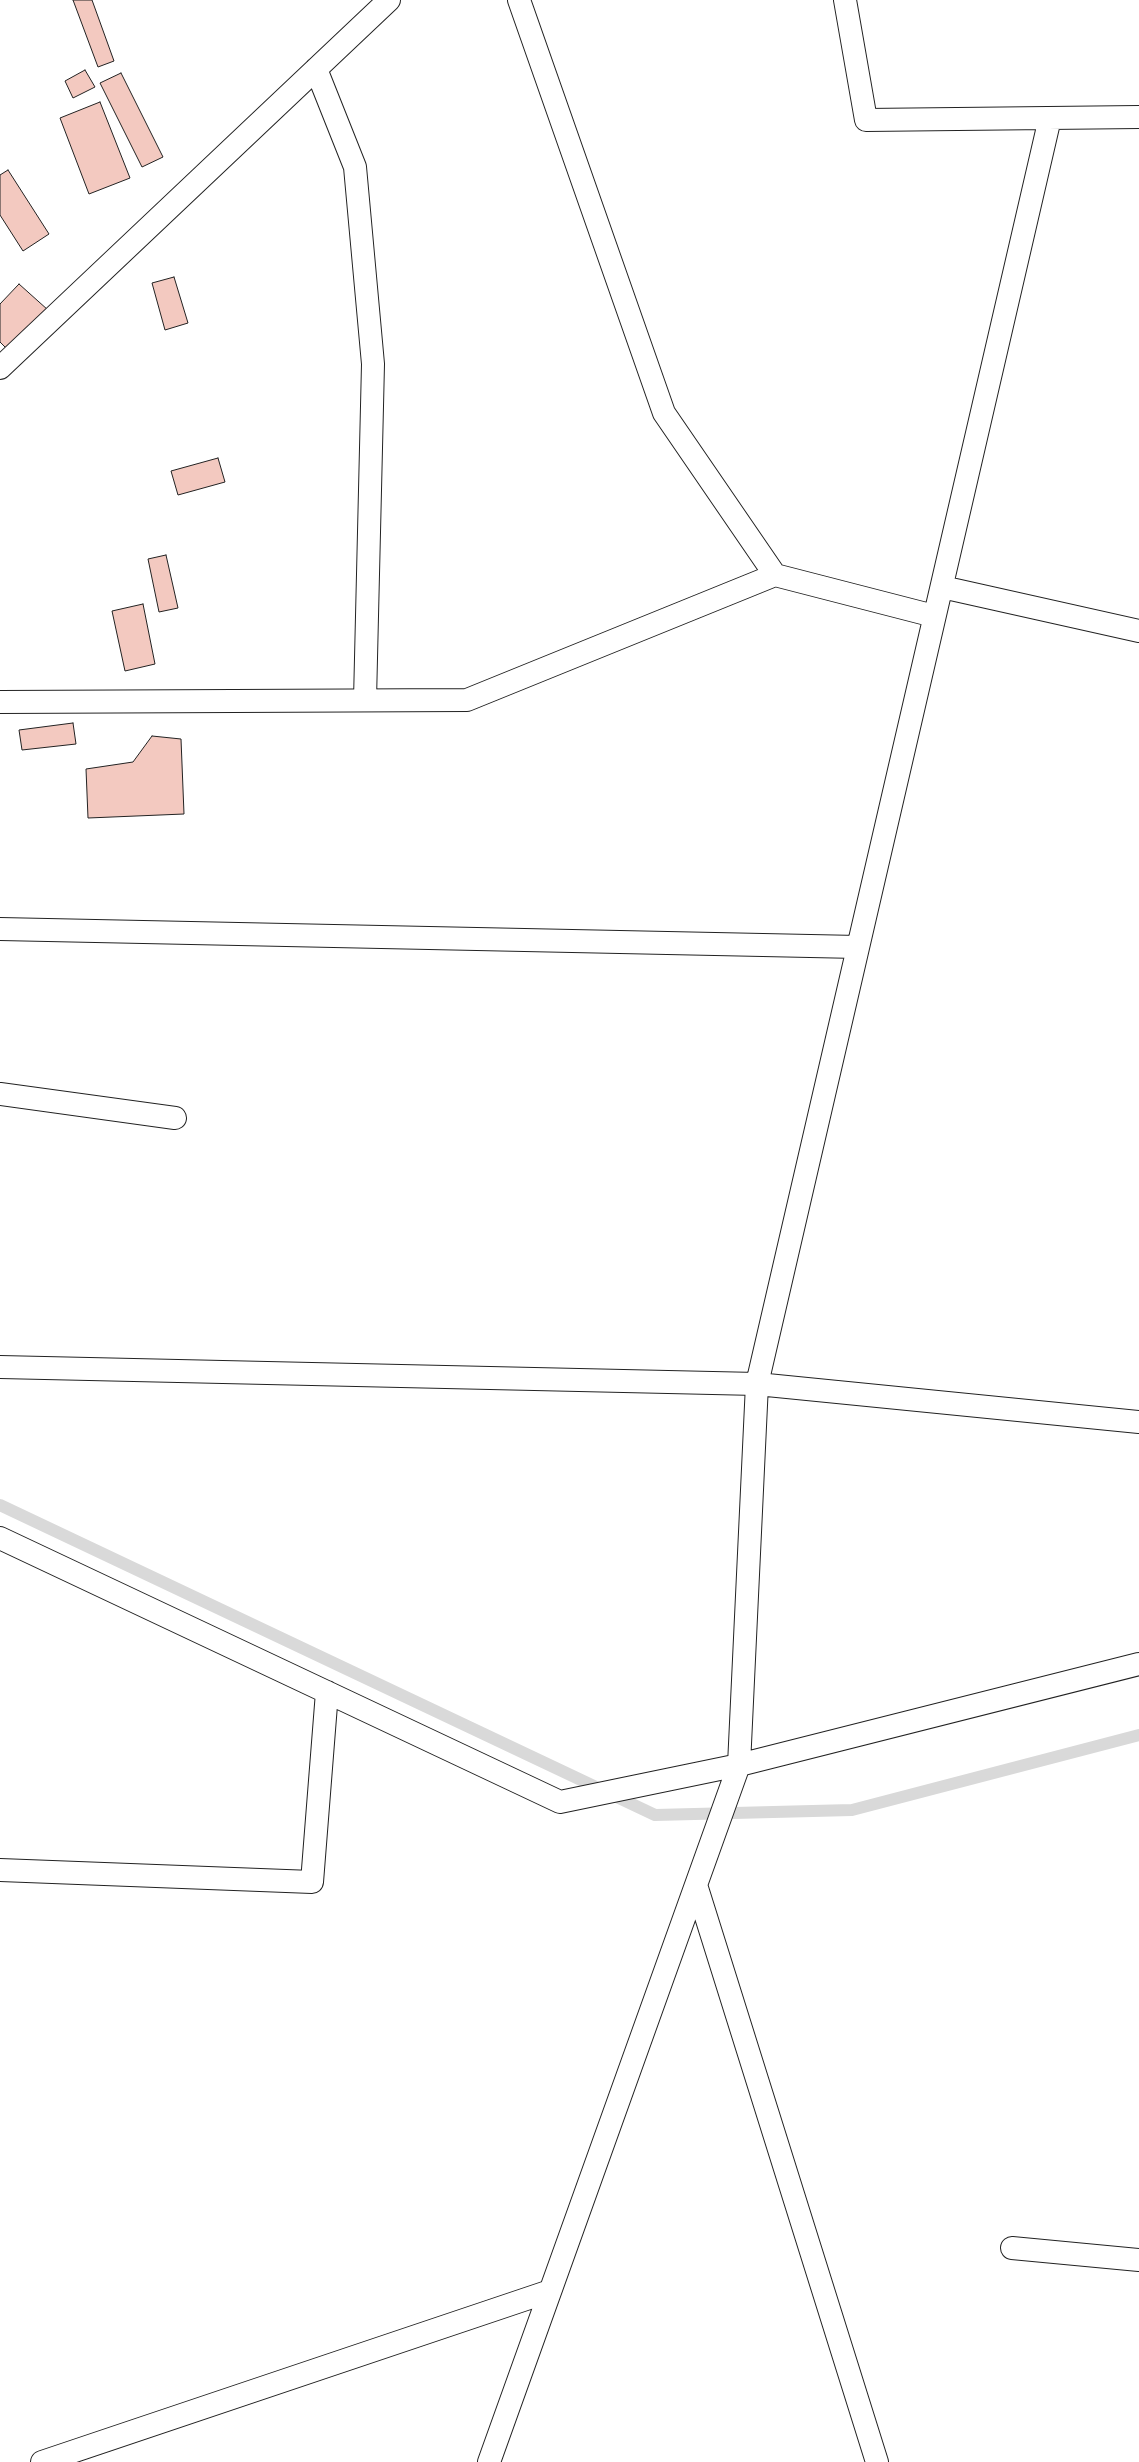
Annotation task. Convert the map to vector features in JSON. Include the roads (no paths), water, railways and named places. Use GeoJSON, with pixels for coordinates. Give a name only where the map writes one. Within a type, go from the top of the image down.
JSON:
{"type":"FeatureCollection","features":[{"type":"Feature","properties":{"kind":"street"},"geometry":{"type":"LineString","coordinates":[[0,368],[389,0]]}},
{"type":"Feature","properties":{"kind":"street"},"geometry":{"type":"LineString","coordinates":[[519,0],[664,413],[775,575]]}},
{"type":"Feature","properties":{"kind":"street"},"geometry":{"type":"LineString","coordinates":[[845,0],[866,120],[1139,117]]}},
{"type":"Feature","properties":{"kind":"street"},"geometry":{"type":"LineString","coordinates":[[316,69],[355,167],[373,364],[365,700]]}},
{"type":"Feature","properties":{"kind":"street"},"geometry":{"type":"LineString","coordinates":[[489,2462],[697,1888],[739,1765],[757,1384],[1050,118]]}},
{"type":"Feature","properties":{"kind":"street"},"geometry":{"type":"LineString","coordinates":[[0,702],[467,700],[775,575],[934,616]]}},
{"type":"Feature","properties":{"kind":"street"},"geometry":{"type":"LineString","coordinates":[[942,587],[1139,632]]}},
{"type":"Feature","properties":{"kind":"street"},"geometry":{"type":"LineString","coordinates":[[0,929],[858,947]]}},
{"type":"Feature","properties":{"kind":"street"},"geometry":{"type":"LineString","coordinates":[[0,1094],[175,1118]]}},
{"type":"Feature","properties":{"kind":"street"},"geometry":{"type":"LineString","coordinates":[[0,1367],[757,1384],[1139,1422]]}},
{"type":"Feature","properties":{"kind":"street"},"geometry":{"type":"LineString","coordinates":[[0,1538],[560,1802],[739,1765],[1139,1664]]}},
{"type":"Feature","properties":{"kind":"street"},"geometry":{"type":"LineString","coordinates":[[0,1870],[312,1882],[326,1692]]}},
{"type":"Feature","properties":{"kind":"street"},"geometry":{"type":"LineString","coordinates":[[697,1888],[877,2462]]}},
{"type":"Feature","properties":{"kind":"street"},"geometry":{"type":"LineString","coordinates":[[1012,2248],[1139,2260]]}},
{"type":"Feature","properties":{"kind":"street"},"geometry":{"type":"LineString","coordinates":[[42,2462],[550,2291]]}},
{"type":"Feature","properties":{"kind":"waterway"},"geometry":{"type":"LineString","coordinates":[[0,1505],[655,1815],[852,1810],[1139,1735]]}}]}
